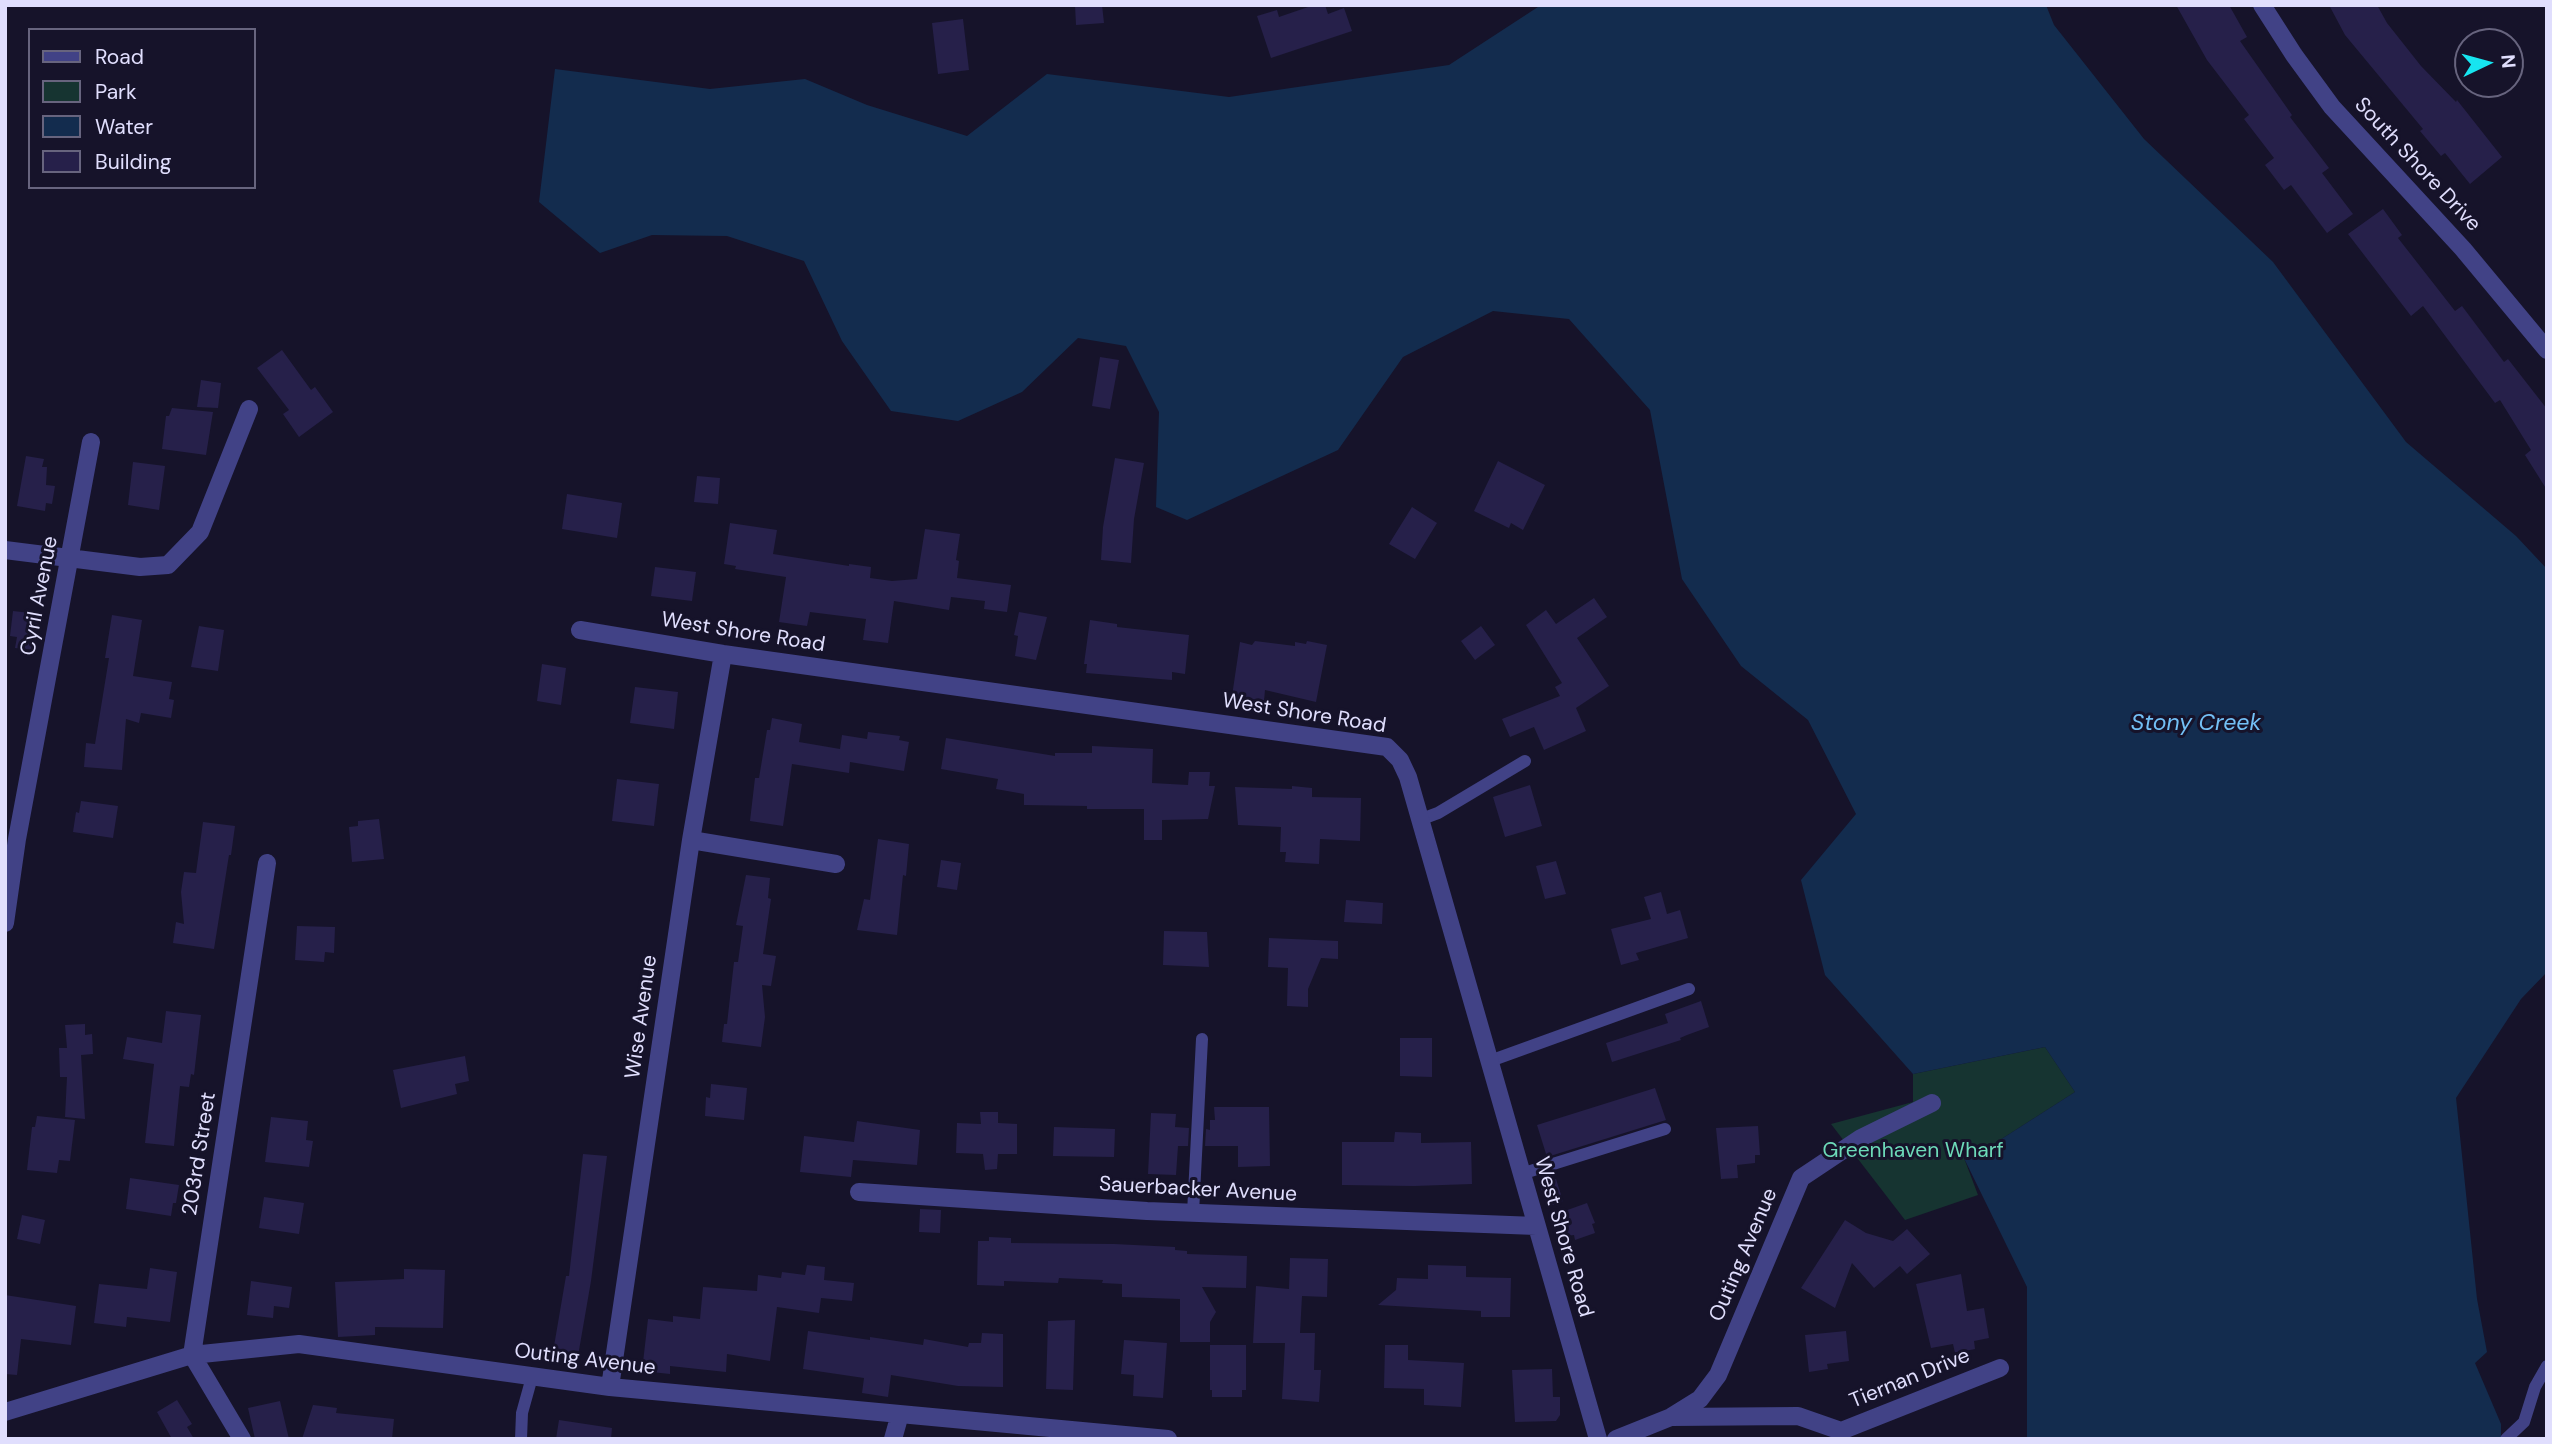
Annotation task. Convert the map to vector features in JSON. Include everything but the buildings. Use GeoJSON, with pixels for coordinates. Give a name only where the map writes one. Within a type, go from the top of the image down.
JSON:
{"type":"FeatureCollection","features":[{"type":"Feature","properties":{"kind":"street","name":"South Shore Drive"},"geometry":{"type":"LineString","coordinates":[[2262,5],[2332,107],[2463,249],[2547,350]]}},
{"type":"Feature","properties":{"kind":"street"},"geometry":{"type":"LineString","coordinates":[[5,550],[140,566],[168,565],[201,532],[249,409]]}},
{"type":"Feature","properties":{"kind":"street","name":"Cyril Avenue"},"geometry":{"type":"LineString","coordinates":[[5,923],[17,839],[91,442]]}},
{"type":"Feature","properties":{"kind":"street","name":"West Shore Road"},"geometry":{"type":"LineString","coordinates":[[580,630],[723,654],[1388,747],[1400,760],[1408,778],[1598,1439]]}},
{"type":"Feature","properties":{"kind":"street","name":"Wise Avenue"},"geometry":{"type":"LineString","coordinates":[[610,1387],[691,840],[723,654]]}},
{"type":"Feature","properties":{"kind":"street"},"geometry":{"type":"LineString","coordinates":[[691,840],[836,864]]}},
{"type":"Feature","properties":{"kind":"street","name":"203rd Street"},"geometry":{"type":"LineString","coordinates":[[192,1355],[267,863]]}},
{"type":"Feature","properties":{"kind":"street","name":"Outing Avenue"},"geometry":{"type":"LineString","coordinates":[[1616,1439],[1671,1418],[1700,1399],[1718,1375],[1801,1178],[1861,1138],[1932,1103]]}},
{"type":"Feature","properties":{"kind":"street","name":"Sauerbacker Avenue"},"geometry":{"type":"LineString","coordinates":[[859,1192],[1193,1213],[1536,1226]]}},
{"type":"Feature","properties":{"kind":"street","name":"Outing Avenue"},"geometry":{"type":"LineString","coordinates":[[5,1412],[192,1355],[299,1345],[610,1387],[1168,1439]]}},
{"type":"Feature","properties":{"kind":"street"},"geometry":{"type":"LineString","coordinates":[[192,1355],[242,1439]]}},
{"type":"Feature","properties":{"kind":"street","name":"Tiernan Drive"},"geometry":{"type":"LineString","coordinates":[[1671,1418],[1798,1416],[1841,1431],[2000,1368]]}},
{"type":"Feature","properties":{"kind":"street"},"geometry":{"type":"LineString","coordinates":[[893,1439],[900,1414]]}},
{"type":"Feature","properties":{"kind":"lane"},"geometry":{"type":"LineString","coordinates":[[1419,820],[1438,813],[1525,761]]}},
{"type":"Feature","properties":{"kind":"lane"},"geometry":{"type":"LineString","coordinates":[[1490,1061],[1689,989]]}},
{"type":"Feature","properties":{"kind":"lane"},"geometry":{"type":"LineString","coordinates":[[1193,1213],[1202,1039]]}},
{"type":"Feature","properties":{"kind":"lane"},"geometry":{"type":"LineString","coordinates":[[1521,1174],[1665,1129]]}},
{"type":"Feature","properties":{"kind":"lane"},"geometry":{"type":"LineString","coordinates":[[2506,1439],[2524,1422],[2535,1387],[2547,1366]]}},
{"type":"Feature","properties":{"kind":"lane"},"geometry":{"type":"LineString","coordinates":[[521,1439],[522,1413],[532,1377]]}},
{"type":"Feature","properties":{"kind":"green space","name":"Greenhaven Wharf"},"geometry":{"type":"Polygon","coordinates":[[[2045,1047],[2075,1092],[1989,1147],[1961,1150],[1978,1195],[1905,1220],[1831,1124],[1913,1102],[1913,1074],[2045,1047]]]}},
{"type":"Feature","properties":{"kind":"water","name":"Stony Creek"},"geometry":{"type":"Polygon","coordinates":[[[1541,5],[2046,5],[2054,25],[2144,139],[2273,262],[2406,442],[2516,536],[2547,569],[2547,972],[2521,999],[2456,1098],[2477,1299],[2487,1352],[2475,1363],[2501,1424],[2501,1439],[2027,1439],[2027,1287],[1960,1150],[1989,1147],[2075,1092],[2045,1047],[1913,1074],[1825,975],[1801,880],[1856,814],[1808,720],[1741,666],[1682,579],[1650,410],[1569,319],[1493,311],[1403,357],[1338,450],[1187,520],[1156,507],[1159,412],[1126,346],[1078,338],[1022,392],[958,421],[891,411],[842,341],[804,261],[727,236],[652,235],[600,253],[539,202],[555,69],[710,89],[805,79],[867,105],[967,136],[1047,74],[1229,97],[1449,65],[1541,5]]]}}]}
